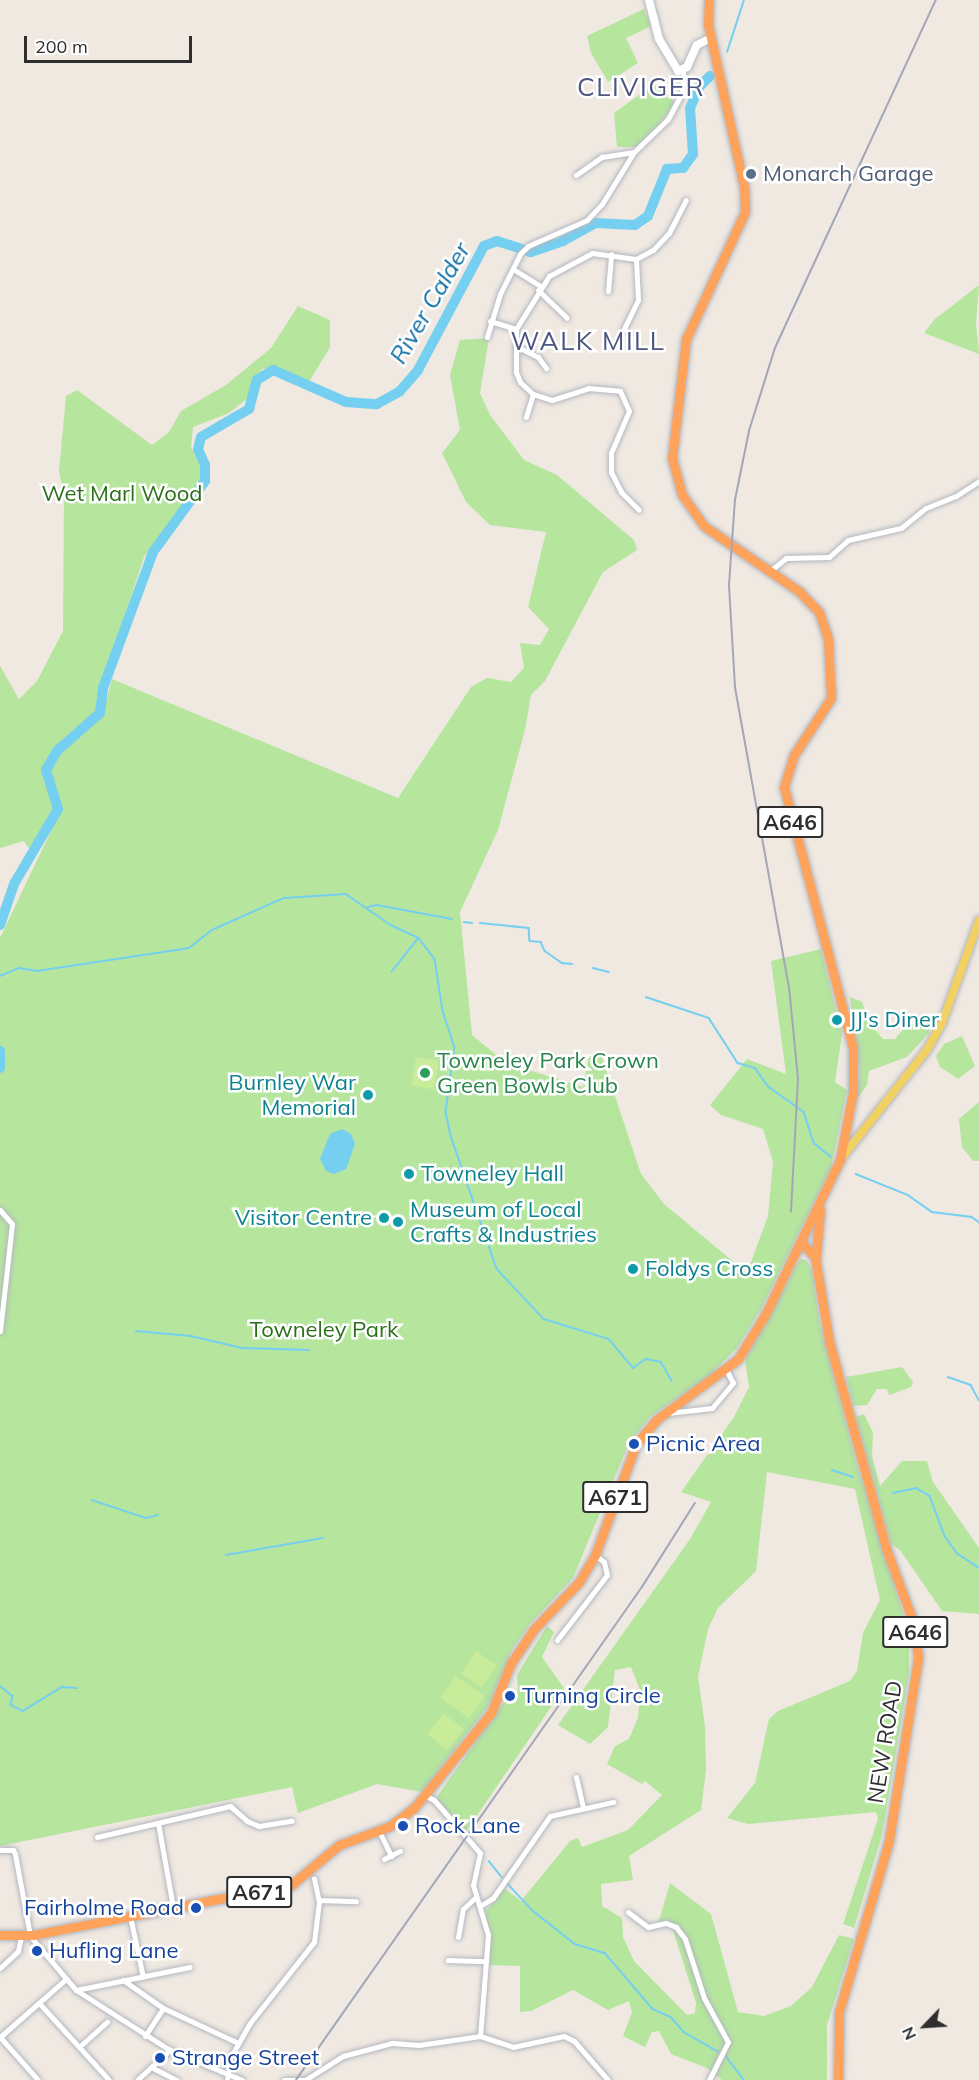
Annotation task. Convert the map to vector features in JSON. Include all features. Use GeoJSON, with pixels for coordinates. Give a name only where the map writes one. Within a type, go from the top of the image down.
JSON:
{"type":"FeatureCollection","features":[{"type":"Feature","properties":{"kind":"highway","name":"A646"},"geometry":{"type":"LineString","coordinates":[[709,0],[711,39],[744,188],[745,212],[686,339],[672,458],[682,495],[704,526],[770,571],[819,612],[829,648],[831,698],[794,754],[784,787],[789,816],[851,1040],[853,1092],[840,1160]]}},
{"type":"Feature","properties":{"kind":"highway"},"geometry":{"type":"LineString","coordinates":[[815,1257],[802,1243],[840,1160]]}},
{"type":"Feature","properties":{"kind":"highway","name":"NEW ROAD"},"geometry":{"type":"LineString","coordinates":[[822,1202],[815,1257],[829,1341],[887,1551],[914,1624],[918,1659],[889,1841],[839,2012],[838,2080]]}},
{"type":"Feature","properties":{"kind":"highway","name":"A671"},"geometry":{"type":"LineString","coordinates":[[0,1935],[26,1936],[291,1885],[339,1845],[400,1820],[426,1796],[491,1713],[512,1664],[534,1629],[579,1582],[595,1555],[624,1467],[636,1444],[666,1413],[738,1359],[765,1316],[802,1243]]}},
{"type":"Feature","properties":{"kind":"main road"},"geometry":{"type":"LineString","coordinates":[[840,1160],[927,1050],[942,1023],[979,921]]}},
{"type":"Feature","properties":{"kind":"street"},"geometry":{"type":"LineString","coordinates":[[649,0],[659,39],[676,69],[683,71]]}},
{"type":"Feature","properties":{"kind":"street"},"geometry":{"type":"LineString","coordinates":[[487,337],[490,321],[520,254],[528,246],[587,220],[602,204],[634,152],[661,130],[679,102],[683,71],[697,45],[711,39]]}},
{"type":"Feature","properties":{"kind":"street"},"geometry":{"type":"LineString","coordinates":[[576,175],[602,157],[634,152]]}},
{"type":"Feature","properties":{"kind":"street"},"geometry":{"type":"LineString","coordinates":[[639,510],[621,492],[611,472],[610,453],[629,411],[620,391],[588,388],[552,400],[533,394],[520,382],[516,329],[539,288],[549,276],[591,254],[611,254],[636,259],[653,250],[669,233],[686,200]]}},
{"type":"Feature","properties":{"kind":"street"},"geometry":{"type":"LineString","coordinates":[[608,291],[611,254]]}},
{"type":"Feature","properties":{"kind":"street"},"geometry":{"type":"LineString","coordinates":[[623,331],[638,300],[636,259]]}},
{"type":"Feature","properties":{"kind":"street"},"geometry":{"type":"LineString","coordinates":[[513,269],[539,288],[567,318]]}},
{"type":"Feature","properties":{"kind":"street"},"geometry":{"type":"LineString","coordinates":[[490,321],[516,329]]}},
{"type":"Feature","properties":{"kind":"street"},"geometry":{"type":"LineString","coordinates":[[516,346],[538,357],[546,368]]}},
{"type":"Feature","properties":{"kind":"street"},"geometry":{"type":"LineString","coordinates":[[526,417],[533,394]]}},
{"type":"Feature","properties":{"kind":"street"},"geometry":{"type":"LineString","coordinates":[[770,571],[786,558],[829,557],[848,540],[901,528],[926,508],[979,481]]}},
{"type":"Feature","properties":{"kind":"street"},"geometry":{"type":"LineString","coordinates":[[0,1210],[12,1224],[0,1331]]}},
{"type":"Feature","properties":{"kind":"street"},"geometry":{"type":"LineString","coordinates":[[666,1413],[682,1414],[712,1408],[733,1383],[726,1369]]}},
{"type":"Feature","properties":{"kind":"street"},"geometry":{"type":"LineString","coordinates":[[557,1640],[607,1575],[604,1562],[595,1555]]}},
{"type":"Feature","properties":{"kind":"street"},"geometry":{"type":"LineString","coordinates":[[576,1776],[583,1807]]}},
{"type":"Feature","properties":{"kind":"street"},"geometry":{"type":"LineString","coordinates":[[426,1796],[478,1847],[480,1853],[473,1885],[488,1935],[480,2036]]}},
{"type":"Feature","properties":{"kind":"street"},"geometry":{"type":"LineString","coordinates":[[480,1906],[493,1898],[550,1816],[613,1802]]}},
{"type":"Feature","properties":{"kind":"street"},"geometry":{"type":"LineString","coordinates":[[97,1837],[230,1806],[247,1821],[259,1826],[292,1821]]}},
{"type":"Feature","properties":{"kind":"street"},"geometry":{"type":"LineString","coordinates":[[158,1823],[174,1907]]}},
{"type":"Feature","properties":{"kind":"street"},"geometry":{"type":"LineString","coordinates":[[380,1830],[391,1856]]}},
{"type":"Feature","properties":{"kind":"street"},"geometry":{"type":"LineString","coordinates":[[0,1850],[13,1850],[15,1854],[26,1936],[76,1990],[170,2050],[227,2078],[242,2080]]}},
{"type":"Feature","properties":{"kind":"street"},"geometry":{"type":"LineString","coordinates":[[384,1859],[400,1851]]}},
{"type":"Feature","properties":{"kind":"street"},"geometry":{"type":"LineString","coordinates":[[227,2078],[238,2043],[314,1942],[319,1900],[314,1879]]}},
{"type":"Feature","properties":{"kind":"street"},"geometry":{"type":"LineString","coordinates":[[459,1937],[463,1909],[476,1897]]}},
{"type":"Feature","properties":{"kind":"street"},"geometry":{"type":"LineString","coordinates":[[319,1900],[356,1901]]}},
{"type":"Feature","properties":{"kind":"street"},"geometry":{"type":"LineString","coordinates":[[628,1912],[648,1927],[666,1923],[676,1927],[685,1939],[704,1998],[728,2042],[709,2080]]}},
{"type":"Feature","properties":{"kind":"street"},"geometry":{"type":"LineString","coordinates":[[130,1916],[143,1977]]}},
{"type":"Feature","properties":{"kind":"street"},"geometry":{"type":"LineString","coordinates":[[0,1968],[18,1951],[26,1936]]}},
{"type":"Feature","properties":{"kind":"street"},"geometry":{"type":"LineString","coordinates":[[448,1960],[486,1961]]}},
{"type":"Feature","properties":{"kind":"street"},"geometry":{"type":"LineString","coordinates":[[76,1990],[190,1967]]}},
{"type":"Feature","properties":{"kind":"street"},"geometry":{"type":"LineString","coordinates":[[38,2080],[0,2037],[66,1979]]}},
{"type":"Feature","properties":{"kind":"street"},"geometry":{"type":"LineString","coordinates":[[123,1980],[163,2008],[238,2043]]}},
{"type":"Feature","properties":{"kind":"street"},"geometry":{"type":"LineString","coordinates":[[39,2003],[109,2080]]}},
{"type":"Feature","properties":{"kind":"street"},"geometry":{"type":"LineString","coordinates":[[145,2036],[163,2008]]}},
{"type":"Feature","properties":{"kind":"street"},"geometry":{"type":"LineString","coordinates":[[79,2047],[107,2022]]}},
{"type":"Feature","properties":{"kind":"street"},"geometry":{"type":"LineString","coordinates":[[284,2080],[314,2076],[343,2056],[392,2043],[419,2044],[480,2036],[513,2047],[564,2036],[574,2041],[608,2080]]}},
{"type":"Feature","properties":{"kind":"street"},"geometry":{"type":"LineString","coordinates":[[137,2080],[170,2050]]}},
{"type":"Feature","properties":{"kind":"street"},"geometry":{"type":"LineString","coordinates":[[151,2067],[177,2080]]}},
{"type":"Feature","properties":{"kind":"green space"},"geometry":{"type":"Polygon","coordinates":[[[644,9],[651,26],[626,38],[638,63],[608,82],[591,53],[587,36],[644,9]]]}},
{"type":"Feature","properties":{"kind":"green space"},"geometry":{"type":"Polygon","coordinates":[[[653,85],[669,94],[674,103],[660,124],[635,147],[617,147],[614,113],[653,85]]]}},
{"type":"Feature","properties":{"kind":"green space"},"geometry":{"type":"Polygon","coordinates":[[[979,285],[976,323],[979,354],[924,333],[935,319],[979,285]]]}},
{"type":"Feature","properties":{"kind":"green space","name":"Wet Marl Wood"},"geometry":{"type":"Polygon","coordinates":[[[298,306],[330,320],[330,347],[309,382],[276,368],[262,369],[248,398],[229,413],[193,427],[191,447],[203,471],[200,486],[144,557],[103,681],[98,712],[54,749],[44,770],[55,809],[32,853],[24,841],[0,848],[0,666],[19,699],[37,681],[63,631],[64,494],[59,471],[66,396],[77,390],[152,445],[169,432],[181,411],[226,385],[271,348],[298,306]]]}},
{"type":"Feature","properties":{"kind":"green space","name":"Towneley Park"},"geometry":{"type":"Polygon","coordinates":[[[489,338],[480,393],[490,415],[524,460],[557,475],[634,540],[637,550],[603,572],[545,681],[531,695],[525,730],[498,830],[460,912],[472,1035],[506,1063],[583,1087],[589,1056],[601,1054],[641,1174],[664,1204],[747,1273],[768,1216],[773,1162],[763,1129],[721,1115],[710,1105],[747,1059],[786,1074],[771,961],[821,949],[842,1034],[835,1082],[847,1090],[831,1168],[760,1311],[737,1348],[708,1377],[650,1417],[629,1443],[573,1578],[530,1624],[512,1650],[487,1708],[422,1792],[377,1784],[298,1813],[292,1787],[0,1846],[0,938],[61,810],[49,772],[58,753],[103,713],[112,679],[398,798],[471,687],[487,678],[511,682],[524,668],[520,643],[540,645],[549,629],[528,607],[546,532],[490,525],[466,502],[442,453],[460,430],[450,375],[460,340],[489,338]]]}},
{"type":"Feature","properties":{"kind":"green space"},"geometry":{"type":"Polygon","coordinates":[[[850,997],[862,1002],[870,1024],[883,1039],[895,1039],[905,1027],[929,1020],[929,1033],[907,1057],[869,1071],[867,1085],[857,1099],[860,1071],[850,997]]]}},
{"type":"Feature","properties":{"kind":"green space"},"geometry":{"type":"Polygon","coordinates":[[[962,1036],[975,1066],[958,1079],[940,1067],[936,1056],[944,1044],[962,1036]]]}},
{"type":"Feature","properties":{"kind":"green space","name":"Towneley Park Crown Green Bowls Club"},"geometry":{"type":"Polygon","coordinates":[[[416,1057],[439,1061],[434,1090],[411,1086],[416,1057]]]}},
{"type":"Feature","properties":{"kind":"green space"},"geometry":{"type":"Polygon","coordinates":[[[979,1102],[979,1161],[973,1161],[962,1147],[959,1119],[979,1102]]]}},
{"type":"Feature","properties":{"kind":"green space"},"geometry":{"type":"Polygon","coordinates":[[[800,1259],[806,1260],[812,1269],[820,1324],[857,1465],[909,1633],[909,1674],[882,1835],[854,1928],[843,1924],[878,1819],[876,1812],[748,1824],[727,1818],[755,1783],[769,1719],[778,1711],[850,1681],[857,1671],[863,1633],[880,1600],[855,1489],[767,1472],[756,1571],[718,1608],[708,1629],[698,1677],[705,1726],[706,1770],[701,1810],[629,1856],[633,1880],[601,1884],[602,1906],[622,1918],[623,1937],[634,1961],[687,2015],[695,2013],[696,2003],[673,1930],[659,1921],[670,1883],[711,1914],[738,2012],[764,2016],[791,2006],[812,1987],[839,1935],[854,1939],[827,2025],[827,2080],[722,2080],[707,2068],[671,2054],[659,2031],[652,2032],[645,2047],[623,2036],[632,2012],[629,2001],[608,2010],[573,1990],[531,2011],[520,2012],[520,1966],[490,1965],[486,1911],[504,1888],[521,1901],[570,1841],[578,1838],[582,1847],[628,1830],[662,1795],[645,1781],[642,1784],[607,1764],[615,1746],[629,1739],[638,1718],[640,1690],[631,1667],[615,1670],[608,1727],[590,1744],[558,1725],[690,1539],[711,1502],[681,1492],[734,1417],[749,1387],[745,1360],[800,1259]]]}},
{"type":"Feature","properties":{"kind":"green space"},"geometry":{"type":"Polygon","coordinates":[[[902,1367],[913,1382],[911,1387],[889,1395],[887,1389],[877,1389],[867,1405],[853,1406],[846,1377],[902,1367]]]}},
{"type":"Feature","properties":{"kind":"green space"},"geometry":{"type":"Polygon","coordinates":[[[864,1414],[873,1433],[872,1456],[880,1486],[902,1461],[927,1461],[933,1482],[979,1548],[979,1614],[942,1611],[900,1550],[891,1544],[856,1417],[864,1414]]]}},
{"type":"Feature","properties":{"kind":"green space"},"geometry":{"type":"Polygon","coordinates":[[[547,1626],[554,1632],[542,1657],[564,1688],[465,1833],[436,1798],[504,1702],[518,1691],[517,1675],[547,1626]]]}},
{"type":"Feature","properties":{"kind":"green space"},"geometry":{"type":"Polygon","coordinates":[[[476,1651],[497,1665],[482,1687],[461,1673],[476,1651]]]}},
{"type":"Feature","properties":{"kind":"green space"},"geometry":{"type":"Polygon","coordinates":[[[456,1676],[485,1696],[469,1718],[441,1698],[456,1676]]]}},
{"type":"Feature","properties":{"kind":"green space"},"geometry":{"type":"Polygon","coordinates":[[[444,1713],[464,1729],[447,1750],[427,1734],[444,1713]]]}},
{"type":"Feature","properties":{"kind":"water"},"geometry":{"type":"Polygon","coordinates":[[[342,1129],[351,1134],[355,1144],[346,1169],[334,1174],[326,1171],[320,1159],[330,1134],[342,1129]]]}},
{"type":"Feature","properties":{"kind":"waterway","name":"River Calder"},"geometry":{"type":"LineString","coordinates":[[727,52],[744,0]]}},
{"type":"Feature","properties":{"kind":"waterway","name":"River Calder"},"geometry":{"type":"LineString","coordinates":[[0,925],[14,884],[58,809],[46,770],[57,751],[100,713],[103,688],[153,552],[205,481],[205,465],[198,449],[201,437],[249,409],[257,380],[273,370],[346,402],[377,404],[400,391],[418,370],[484,246],[497,241],[531,252],[563,241],[595,223],[635,225],[648,216],[667,169],[683,168],[693,154],[690,108],[700,86],[710,76]]}},
{"type":"Feature","properties":{"kind":"waterway"},"geometry":{"type":"LineString","coordinates":[[0,976],[19,968],[37,971],[189,948],[212,930],[284,898],[346,894],[391,925],[419,938],[392,972]]}},
{"type":"Feature","properties":{"kind":"waterway"},"geometry":{"type":"LineString","coordinates":[[368,907],[377,905],[452,919]]}},
{"type":"Feature","properties":{"kind":"waterway"},"geometry":{"type":"LineString","coordinates":[[464,922],[472,923]]}},
{"type":"Feature","properties":{"kind":"waterway"},"geometry":{"type":"LineString","coordinates":[[480,923],[529,928],[530,941],[541,942],[545,951],[562,963],[572,964]]}},
{"type":"Feature","properties":{"kind":"waterway"},"geometry":{"type":"LineString","coordinates":[[419,938],[435,959],[443,1011],[455,1047],[446,1112],[451,1136],[497,1269],[544,1319],[609,1339],[633,1368],[646,1359],[661,1362],[672,1381]]}},
{"type":"Feature","properties":{"kind":"waterway"},"geometry":{"type":"LineString","coordinates":[[593,968],[609,972]]}},
{"type":"Feature","properties":{"kind":"waterway"},"geometry":{"type":"LineString","coordinates":[[646,997],[709,1018],[738,1063],[755,1068],[769,1087],[804,1112],[814,1143],[831,1157]]}},
{"type":"Feature","properties":{"kind":"waterway","name":"River Calder"},"geometry":{"type":"LineString","coordinates":[[0,1051],[0,1068]]}},
{"type":"Feature","properties":{"kind":"waterway"},"geometry":{"type":"LineString","coordinates":[[856,1174],[908,1195],[932,1212],[972,1217],[979,1222]]}},
{"type":"Feature","properties":{"kind":"waterway"},"geometry":{"type":"LineString","coordinates":[[136,1331],[191,1336],[242,1348],[309,1350]]}},
{"type":"Feature","properties":{"kind":"waterway"},"geometry":{"type":"LineString","coordinates":[[948,1377],[971,1385],[979,1400]]}},
{"type":"Feature","properties":{"kind":"waterway"},"geometry":{"type":"LineString","coordinates":[[832,1470],[853,1477]]}},
{"type":"Feature","properties":{"kind":"waterway"},"geometry":{"type":"LineString","coordinates":[[893,1493],[916,1488],[930,1496],[945,1536],[957,1553],[979,1568]]}},
{"type":"Feature","properties":{"kind":"waterway"},"geometry":{"type":"LineString","coordinates":[[92,1500],[146,1518],[158,1515]]}},
{"type":"Feature","properties":{"kind":"waterway"},"geometry":{"type":"LineString","coordinates":[[226,1555],[323,1538]]}},
{"type":"Feature","properties":{"kind":"waterway"},"geometry":{"type":"LineString","coordinates":[[0,1686],[13,1696],[11,1705],[23,1711],[62,1687],[77,1688]]}},
{"type":"Feature","properties":{"kind":"waterway"},"geometry":{"type":"LineString","coordinates":[[489,1861],[502,1877]]}},
{"type":"Feature","properties":{"kind":"waterway"},"geometry":{"type":"LineString","coordinates":[[508,1884],[532,1910],[575,1944],[605,1953],[653,2009],[671,2017],[684,2032],[718,2052]]}},
{"type":"Feature","properties":{"kind":"waterway"},"geometry":{"type":"LineString","coordinates":[[726,2056],[744,2080]]}},
{"type":"Feature","properties":{"kind":"railway"},"geometry":{"type":"LineString","coordinates":[[791,1212],[798,1079],[789,988],[735,687],[729,585],[735,500],[749,431],[775,348],[936,0]]}},
{"type":"Feature","properties":{"kind":"railway"},"geometry":{"type":"LineString","coordinates":[[296,2080],[642,1587],[695,1503]]}},
{"type":"Feature","properties":{"kind":"place","name":"Monarch Garage"},"geometry":{"type":"Point","coordinates":[751,174]}},
{"type":"Feature","properties":{"kind":"place","name":"JJ's Diner"},"geometry":{"type":"Point","coordinates":[837,1020]}},
{"type":"Feature","properties":{"kind":"place","name":"Towneley Park Crown Green Bowls Club"},"geometry":{"type":"Point","coordinates":[425,1073]}},
{"type":"Feature","properties":{"kind":"place","name":"Burnley War Memorial"},"geometry":{"type":"Point","coordinates":[368,1095]}},
{"type":"Feature","properties":{"kind":"place","name":"Towneley Hall"},"geometry":{"type":"Point","coordinates":[409,1174]}},
{"type":"Feature","properties":{"kind":"place","name":"Visitor Centre"},"geometry":{"type":"Point","coordinates":[384,1218]}},
{"type":"Feature","properties":{"kind":"place","name":"Museum of Local Crafts & Industries"},"geometry":{"type":"Point","coordinates":[398,1222]}},
{"type":"Feature","properties":{"kind":"place","name":"Foldys Cross"},"geometry":{"type":"Point","coordinates":[633,1269]}},
{"type":"Feature","properties":{"kind":"place","name":"Picnic Area"},"geometry":{"type":"Point","coordinates":[634,1444]}},
{"type":"Feature","properties":{"kind":"place","name":"Turning Circle"},"geometry":{"type":"Point","coordinates":[510,1696]}},
{"type":"Feature","properties":{"kind":"place","name":"Rock Lane"},"geometry":{"type":"Point","coordinates":[403,1826]}},
{"type":"Feature","properties":{"kind":"place","name":"Fairholme Road"},"geometry":{"type":"Point","coordinates":[196,1908]}},
{"type":"Feature","properties":{"kind":"place","name":"Hufling Lane"},"geometry":{"type":"Point","coordinates":[37,1951]}},
{"type":"Feature","properties":{"kind":"place","name":"Strange Street"},"geometry":{"type":"Point","coordinates":[160,2058]}},
{"type":"Feature","properties":{"kind":"district","name":"CLIVIGER"},"geometry":{"type":"Point","coordinates":[641,87]}},
{"type":"Feature","properties":{"kind":"district","name":"WALK MILL"},"geometry":{"type":"Point","coordinates":[588,341]}}]}
